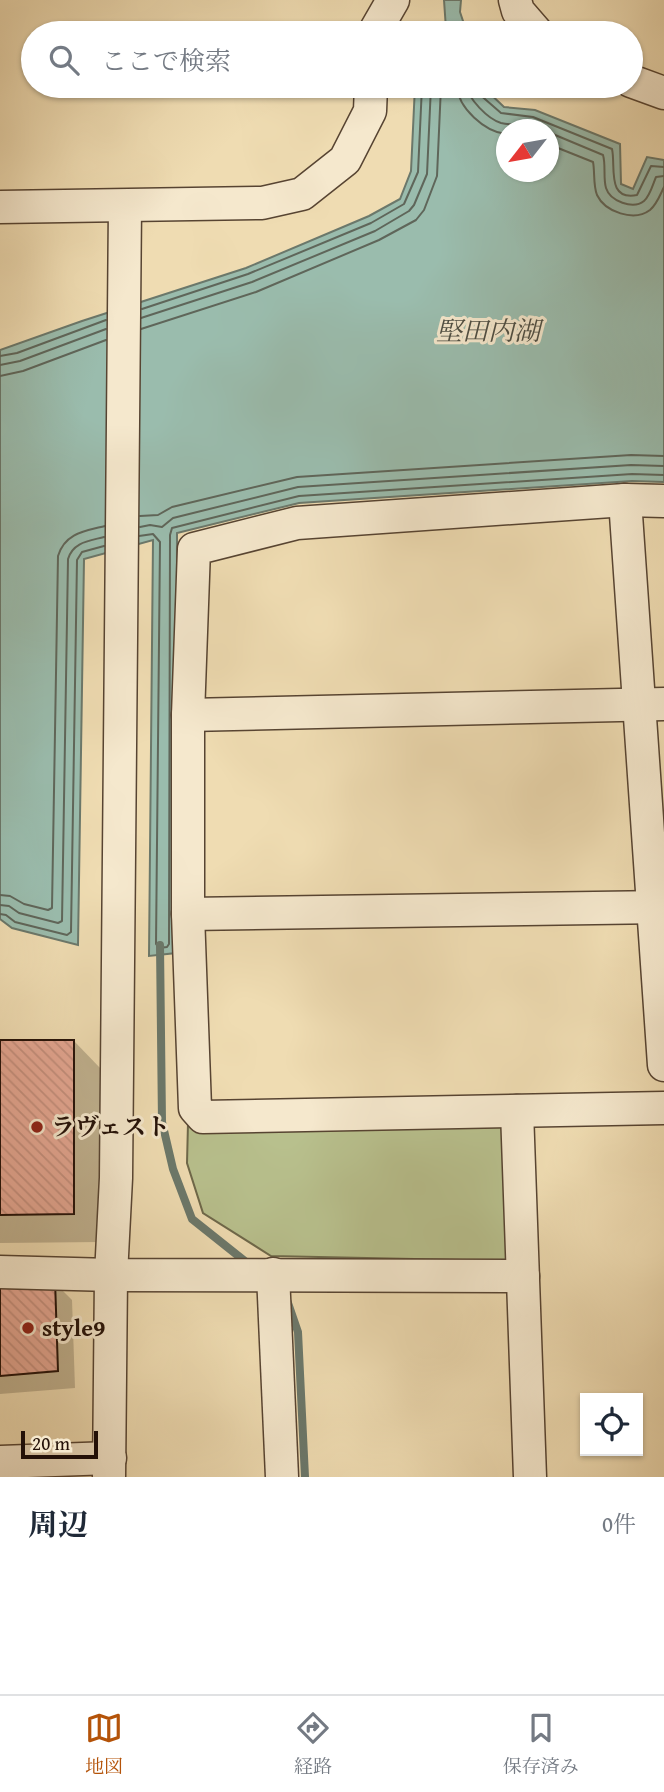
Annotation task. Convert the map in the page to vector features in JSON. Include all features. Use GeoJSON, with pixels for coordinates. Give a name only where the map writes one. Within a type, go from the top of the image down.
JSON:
{"type":"FeatureCollection","features":[{"type":"Feature","properties":{"kind":"street"},"geometry":{"type":"LineString","coordinates":[[381,21],[393,0]]}},
{"type":"Feature","properties":{"kind":"street"},"geometry":{"type":"LineString","coordinates":[[515,0],[518,11],[527,21]]}},
{"type":"Feature","properties":{"kind":"street"},"geometry":{"type":"LineString","coordinates":[[643,85],[664,93]]}},
{"type":"Feature","properties":{"kind":"street"},"geometry":{"type":"LineString","coordinates":[[0,207],[262,203],[302,194],[345,160],[369,111],[370,98]]}},
{"type":"Feature","properties":{"kind":"street"},"geometry":{"type":"LineString","coordinates":[[0,1462],[110,1467],[111,1275],[116,1178],[125,206]]}},
{"type":"Feature","properties":{"kind":"street"},"geometry":{"type":"LineString","coordinates":[[664,501],[625,500],[297,523],[194,549],[188,715],[188,914],[195,1108],[203,1117],[664,1108]]}},
{"type":"Feature","properties":{"kind":"street"},"geometry":{"type":"LineString","coordinates":[[625,500],[652,705],[664,1065]]}},
{"type":"Feature","properties":{"kind":"street"},"geometry":{"type":"LineString","coordinates":[[188,715],[652,705]]}},
{"type":"Feature","properties":{"kind":"street"},"geometry":{"type":"LineString","coordinates":[[188,914],[658,907]]}},
{"type":"Feature","properties":{"kind":"street"},"geometry":{"type":"LineString","coordinates":[[517,1111],[530,1477]]}},
{"type":"Feature","properties":{"kind":"street"},"geometry":{"type":"LineString","coordinates":[[0,1272],[111,1275],[523,1276]]}},
{"type":"Feature","properties":{"kind":"street"},"geometry":{"type":"LineString","coordinates":[[273,1274],[282,1477]]}},
{"type":"Feature","properties":{"kind":"green space"},"geometry":{"type":"Polygon","coordinates":[[[507,1122],[512,1261],[271,1256],[203,1213],[187,1163],[188,1123],[507,1122]]]}},
{"type":"Feature","properties":{"kind":"water"},"geometry":{"type":"Polygon","coordinates":[[[444,0],[461,0],[460,12],[463,21],[445,21],[444,0]]]}},
{"type":"Feature","properties":{"kind":"water","name":"堅田内湖"},"geometry":{"type":"Polygon","coordinates":[[[414,98],[495,98],[504,107],[535,110],[558,119],[496,119],[496,182],[559,182],[559,120],[620,144],[621,184],[633,189],[647,157],[664,160],[664,482],[632,481],[299,503],[177,533],[176,953],[149,956],[153,540],[84,559],[78,945],[12,928],[0,919],[0,350],[246,268],[369,216],[400,199],[411,171],[414,98]]]}},
{"type":"Feature","properties":{"kind":"building","name":"ラヴェスト"},"geometry":{"type":"Polygon","coordinates":[[[0,1040],[74,1040],[74,1214],[0,1215],[0,1040]]]}},
{"type":"Feature","properties":{"kind":"building","name":"style9"},"geometry":{"type":"Polygon","coordinates":[[[55,1280],[58,1371],[0,1376],[0,1285],[55,1280]]]}},
{"type":"Feature","properties":{"kind":"waterway"},"geometry":{"type":"LineString","coordinates":[[160,945],[162,1122],[173,1169],[192,1219],[251,1266]]}},
{"type":"Feature","properties":{"kind":"waterway"},"geometry":{"type":"LineString","coordinates":[[287,1300],[298,1332],[305,1477]]}},
{"type":"Feature","properties":{"kind":"place","name":"ラヴェスト"},"geometry":{"type":"Point","coordinates":[37,1127]}},
{"type":"Feature","properties":{"kind":"place","name":"style9"},"geometry":{"type":"Point","coordinates":[28,1328]}}]}
